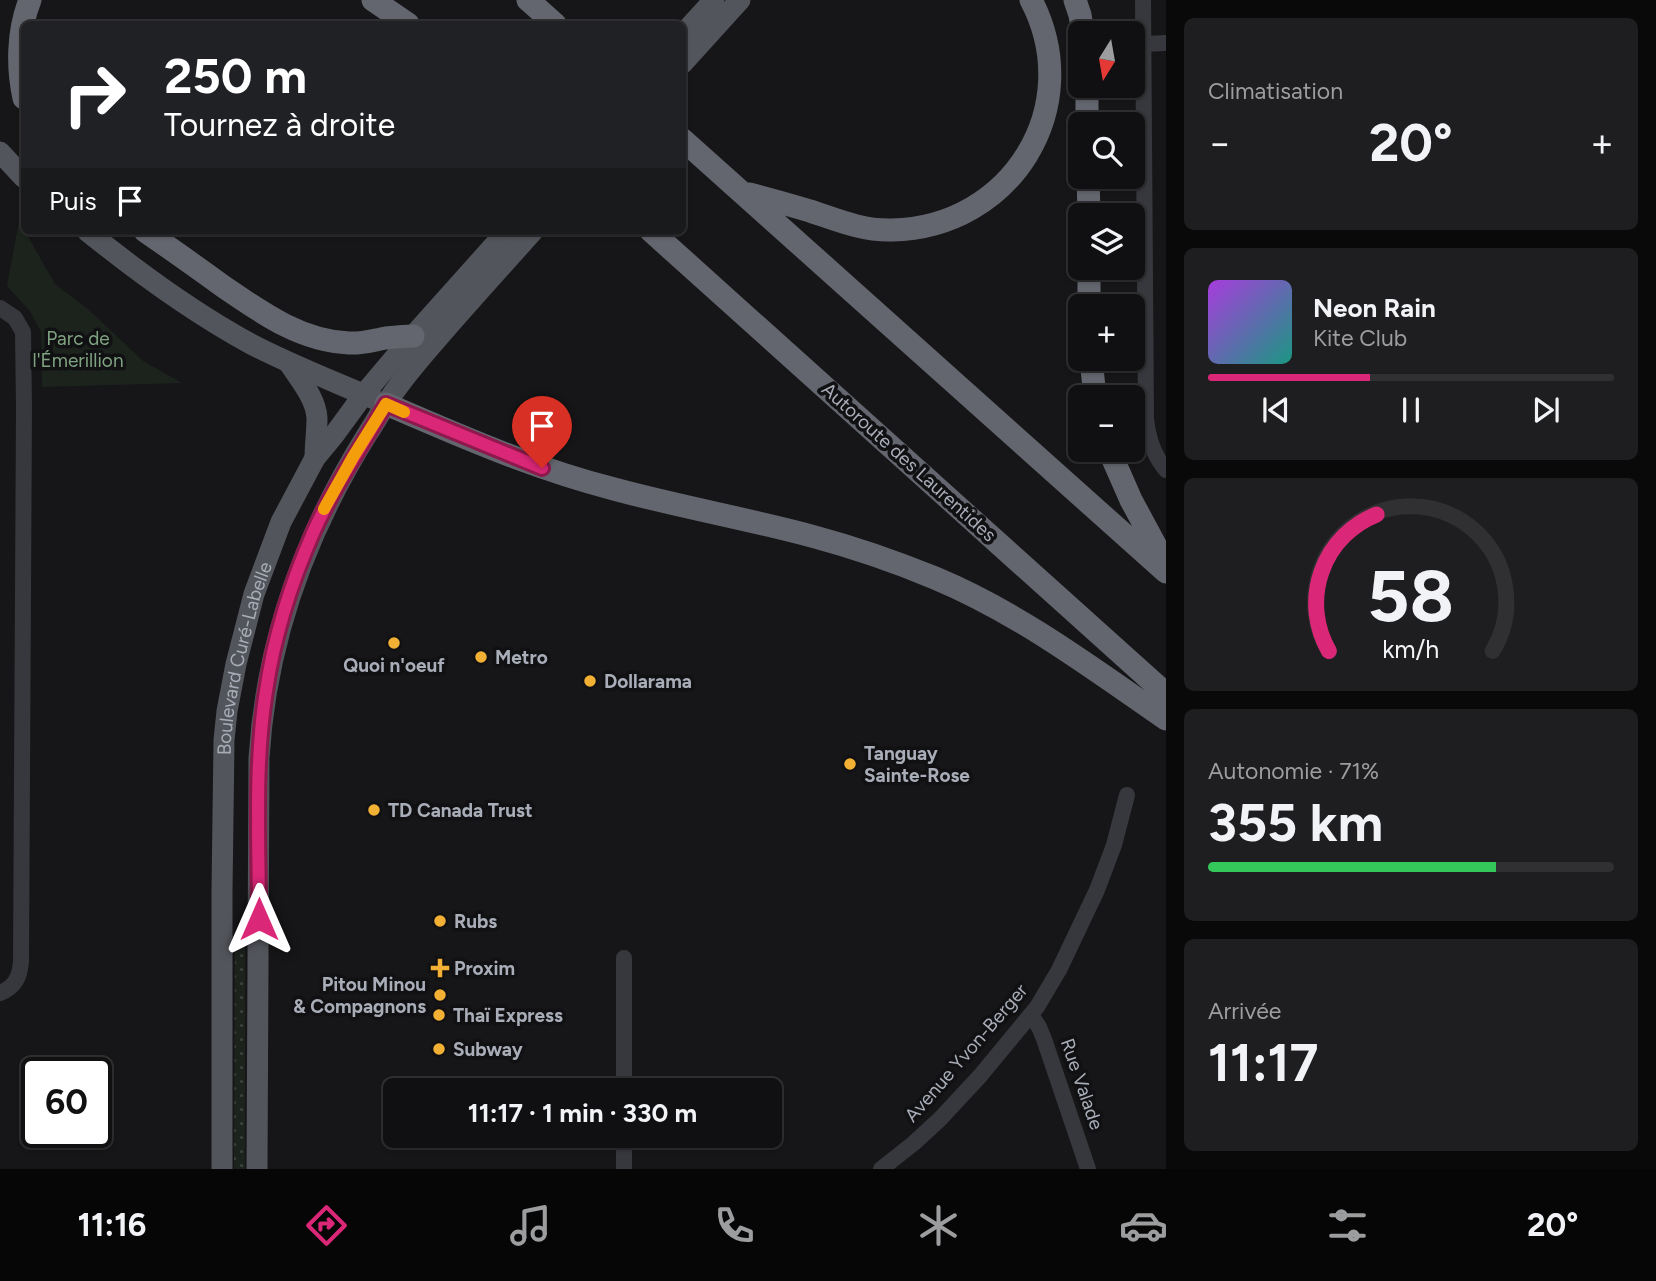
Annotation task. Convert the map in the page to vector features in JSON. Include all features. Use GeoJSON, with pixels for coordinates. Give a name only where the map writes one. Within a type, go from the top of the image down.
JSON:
{"type":"FeatureCollection","features":[{"type":"Feature","properties":{"kind":"highway"},"geometry":{"type":"LineString","coordinates":[[24,21],[30,0]]}},
{"type":"Feature","properties":{"kind":"highway"},"geometry":{"type":"LineString","coordinates":[[373,0],[404,21]]}},
{"type":"Feature","properties":{"kind":"highway"},"geometry":{"type":"LineString","coordinates":[[394,0],[418,21]]}},
{"type":"Feature","properties":{"kind":"highway"},"geometry":{"type":"LineString","coordinates":[[528,0],[552,21]]}},
{"type":"Feature","properties":{"kind":"highway"},"geometry":{"type":"LineString","coordinates":[[741,191],[841,223],[881,230],[936,224],[950,220],[982,203],[1002,187],[1027,156],[1045,113],[1049,89],[1048,52],[1031,0]]}},
{"type":"Feature","properties":{"kind":"highway"},"geometry":{"type":"LineString","coordinates":[[1074,0],[1081,21]]}},
{"type":"Feature","properties":{"kind":"highway"},"geometry":{"type":"LineString","coordinates":[[21,45],[21,78]]}},
{"type":"Feature","properties":{"kind":"highway"},"geometry":{"type":"LineString","coordinates":[[686,143],[1166,572]]}},
{"type":"Feature","properties":{"kind":"highway"},"geometry":{"type":"LineString","coordinates":[[151,235],[249,304],[304,334],[348,343],[413,336]]}},
{"type":"Feature","properties":{"kind":"highway","name":"Autoroute des Laurentides"},"geometry":{"type":"LineString","coordinates":[[655,235],[1166,694]]}},
{"type":"Feature","properties":{"kind":"highway"},"geometry":{"type":"LineString","coordinates":[[386,404],[569,476],[815,537],[886,559],[935,578],[1040,633],[1166,719]]}},
{"type":"Feature","properties":{"kind":"highway"},"geometry":{"type":"LineString","coordinates":[[1115,462],[1166,566]]}},
{"type":"Feature","properties":{"kind":"main road"},"geometry":{"type":"LineString","coordinates":[[686,31],[714,0]]}},
{"type":"Feature","properties":{"kind":"main road"},"geometry":{"type":"LineString","coordinates":[[686,60],[740,0]]}},
{"type":"Feature","properties":{"kind":"main road"},"geometry":{"type":"LineString","coordinates":[[0,152],[21,175]]}},
{"type":"Feature","properties":{"kind":"main road"},"geometry":{"type":"LineString","coordinates":[[92,235],[189,308],[246,341],[289,363],[386,404]]}},
{"type":"Feature","properties":{"kind":"main road","name":"Boulevard Curé-Labelle"},"geometry":{"type":"LineString","coordinates":[[222,1169],[225,726],[236,664],[254,594],[281,522],[315,458],[413,336],[503,235]]}},
{"type":"Feature","properties":{"kind":"main road","name":"Boulevard Curé-Labelle"},"geometry":{"type":"LineString","coordinates":[[257,1169],[259,758],[266,691],[282,619],[309,543],[339,482],[386,404],[419,359],[529,235]]}},
{"type":"Feature","properties":{"kind":"main road"},"geometry":{"type":"LineString","coordinates":[[289,363],[315,407],[315,458]]}},
{"type":"Feature","properties":{"kind":"street"},"geometry":{"type":"LineString","coordinates":[[1143,0],[1143,21]]}},
{"type":"Feature","properties":{"kind":"street"},"geometry":{"type":"LineString","coordinates":[[1145,44],[1166,43]]}},
{"type":"Feature","properties":{"kind":"street"},"geometry":{"type":"LineString","coordinates":[[1143,98],[1146,419],[1152,448],[1166,470]]}},
{"type":"Feature","properties":{"kind":"street"},"geometry":{"type":"LineString","coordinates":[[0,308],[12,314],[21,327],[24,376],[21,961],[17,980],[10,988],[0,993]]}},
{"type":"Feature","properties":{"kind":"street","name":"Avenue Yvon-Berger"},"geometry":{"type":"LineString","coordinates":[[881,1169],[940,1119],[1031,1015],[1055,977],[1091,904],[1114,845],[1127,795]]}},
{"type":"Feature","properties":{"kind":"street"},"geometry":{"type":"LineString","coordinates":[[624,958],[624,1078]]}},
{"type":"Feature","properties":{"kind":"street","name":"Rue Valade"},"geometry":{"type":"LineString","coordinates":[[1031,1015],[1046,1044],[1088,1169]]}},
{"type":"Feature","properties":{"kind":"street"},"geometry":{"type":"LineString","coordinates":[[624,1148],[624,1169]]}},
{"type":"Feature","properties":{"kind":"green space","name":"Parc de l'Émerillion"},"geometry":{"type":"Polygon","coordinates":[[[19,221],[21,235],[27,235],[55,284],[89,310],[143,361],[182,383],[42,387],[41,332],[30,311],[7,286],[19,221]]]}},
{"type":"Feature","properties":{"kind":"green space"},"geometry":{"type":"Polygon","coordinates":[[[235,945],[245,945],[245,1169],[234,1169],[235,945]]]}},
{"type":"Feature","properties":{"kind":"slow traffic"},"geometry":{"type":"LineString","coordinates":[[324,509],[386,404],[404,412]]}},
{"type":"Feature","properties":{"kind":"place","name":"Quoi n'oeuf"},"geometry":{"type":"Point","coordinates":[394,643]}},
{"type":"Feature","properties":{"kind":"place","name":"Metro"},"geometry":{"type":"Point","coordinates":[481,657]}},
{"type":"Feature","properties":{"kind":"place","name":"Dollarama"},"geometry":{"type":"Point","coordinates":[590,681]}},
{"type":"Feature","properties":{"kind":"place","name":"Tanguay Sainte-Rose"},"geometry":{"type":"Point","coordinates":[850,764]}},
{"type":"Feature","properties":{"kind":"place","name":"TD Canada Trust"},"geometry":{"type":"Point","coordinates":[374,810]}},
{"type":"Feature","properties":{"kind":"place","name":"Rubs"},"geometry":{"type":"Point","coordinates":[440,921]}},
{"type":"Feature","properties":{"kind":"place","name":"Proxim"},"geometry":{"type":"Point","coordinates":[440,968]}},
{"type":"Feature","properties":{"kind":"place","name":"Pitou Minou & Compagnons"},"geometry":{"type":"Point","coordinates":[440,995]}},
{"type":"Feature","properties":{"kind":"place","name":"Thaï Express"},"geometry":{"type":"Point","coordinates":[439,1015]}},
{"type":"Feature","properties":{"kind":"place","name":"Subway"},"geometry":{"type":"Point","coordinates":[439,1049]}},
{"type":"Feature","properties":{"kind":"route"},"geometry":{"type":"LineString","coordinates":[[259,919],[260,738],[275,644],[298,570],[313,533],[353,457],[386,404],[542,468]]}}]}
